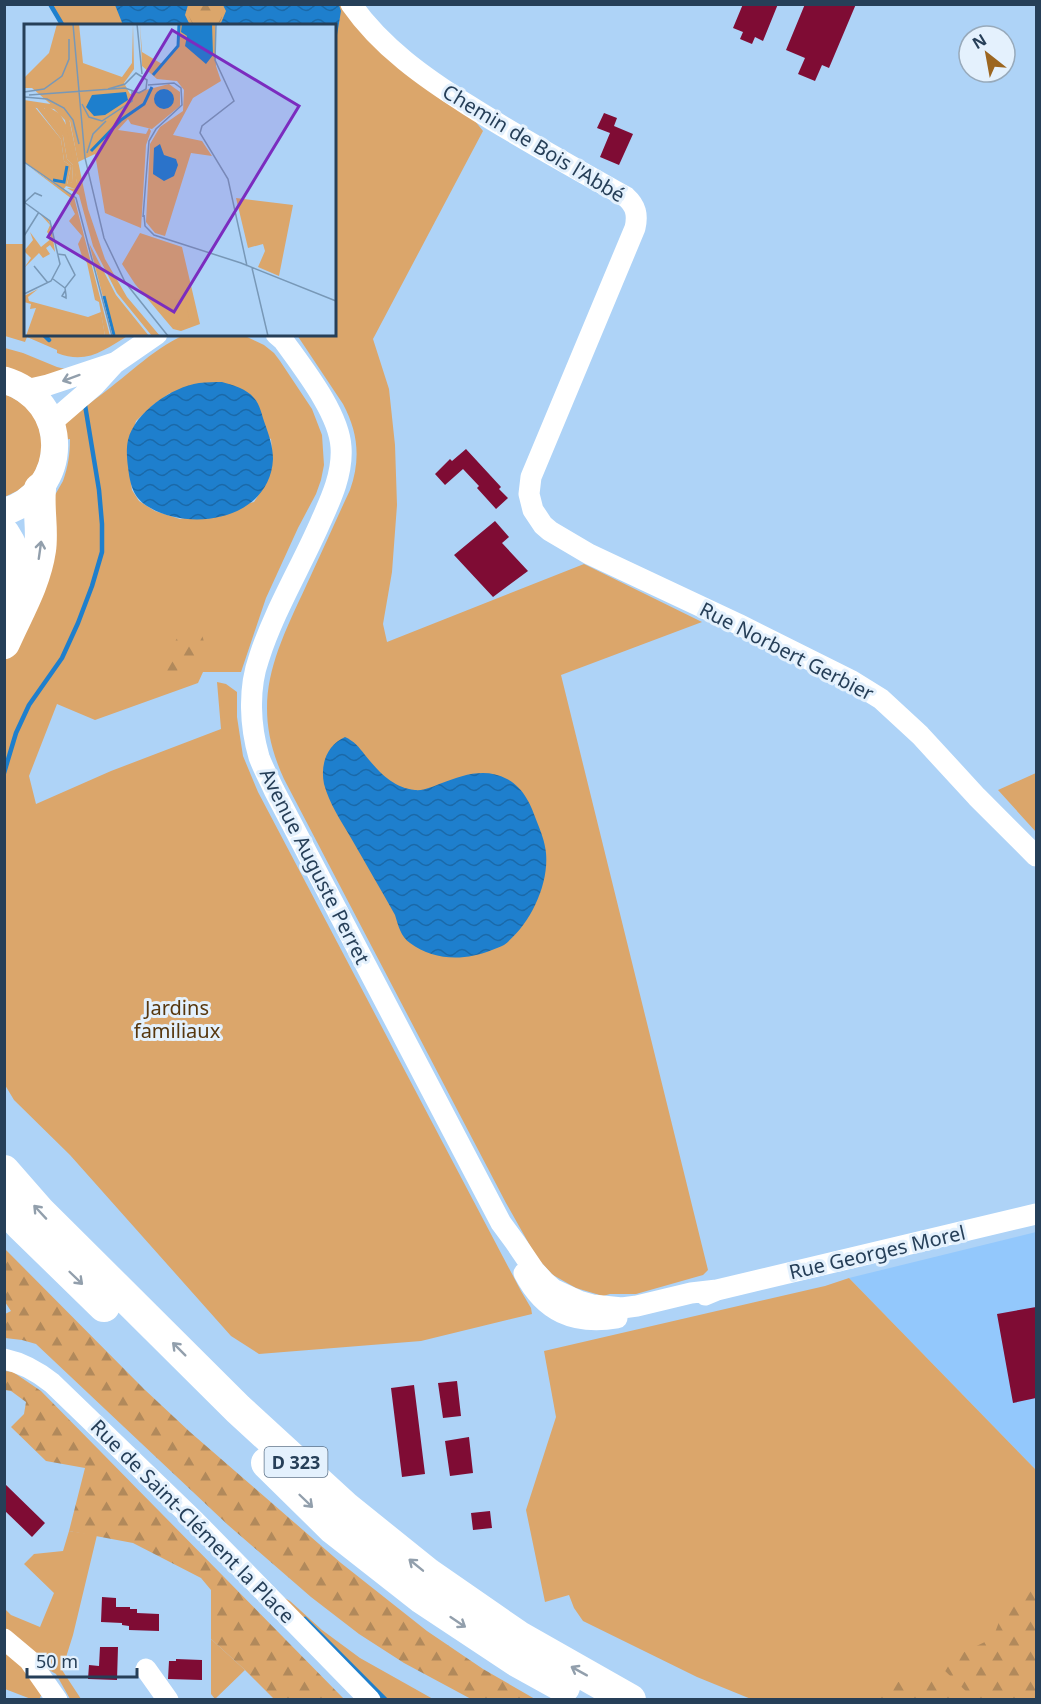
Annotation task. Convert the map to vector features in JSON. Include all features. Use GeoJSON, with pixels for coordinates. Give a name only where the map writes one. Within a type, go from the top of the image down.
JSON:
{"type":"FeatureCollection","features":[{"type":"Feature","properties":{"kind":"highway"},"geometry":{"type":"LineString","coordinates":[[4,643],[37,565],[41,540],[40,489]]}},
{"type":"Feature","properties":{"kind":"highway"},"geometry":{"type":"LineString","coordinates":[[4,534],[14,552],[16,568],[4,603]]}},
{"type":"Feature","properties":{"kind":"highway","name":"D 323"},"geometry":{"type":"LineString","coordinates":[[5,1171],[39,1211],[230,1400],[346,1508],[428,1574],[519,1637],[630,1700]]}},
{"type":"Feature","properties":{"kind":"highway","name":"D 323"},"geometry":{"type":"LineString","coordinates":[[4,1207],[334,1529],[422,1599],[517,1661],[586,1700]]}},
{"type":"Feature","properties":{"kind":"main road"},"geometry":{"type":"LineString","coordinates":[[4,512],[22,506],[40,489],[54,461],[55,442],[51,423],[42,407],[15,385]]}},
{"type":"Feature","properties":{"kind":"street","name":"Chemin de Bois l'Abbé"},"geometry":{"type":"LineString","coordinates":[[351,4],[368,28],[403,59],[442,88],[511,133],[626,197],[636,211],[635,228],[531,477]]}},
{"type":"Feature","properties":{"kind":"street"},"geometry":{"type":"LineString","coordinates":[[51,423],[95,385],[115,363],[154,336]]}},
{"type":"Feature","properties":{"kind":"street","name":"Avenue Auguste Perret"},"geometry":{"type":"LineString","coordinates":[[278,336],[334,420],[341,447],[339,469],[332,496],[258,659],[253,684],[252,710],[260,758],[290,820],[501,1223],[534,1270],[553,1289],[560,1303]]}},
{"type":"Feature","properties":{"kind":"street"},"geometry":{"type":"LineString","coordinates":[[15,385],[48,385],[115,363]]}},
{"type":"Feature","properties":{"kind":"street","name":"Rue Norbert Gerbier"},"geometry":{"type":"LineString","coordinates":[[531,477],[529,494],[533,510],[550,531],[589,554],[852,681],[881,699],[920,735],[1036,856]]}},
{"type":"Feature","properties":{"kind":"street","name":"Rue Georges Morel"},"geometry":{"type":"LineString","coordinates":[[560,1303],[622,1308],[637,1306],[691,1293],[717,1290],[1036,1214]]}},
{"type":"Feature","properties":{"kind":"street","name":"Rue de Saint-Clément la Place"},"geometry":{"type":"LineString","coordinates":[[4,1359],[33,1369],[52,1383],[195,1521],[370,1700]]}},
{"type":"Feature","properties":{"kind":"street"},"geometry":{"type":"LineString","coordinates":[[4,1639],[29,1660],[57,1700]]}},
{"type":"Feature","properties":{"kind":"street"},"geometry":{"type":"LineString","coordinates":[[146,1670],[168,1700]]}},
{"type":"Feature","properties":{"kind":"shaded area"},"geometry":{"type":"Polygon","coordinates":[[[1036,1232],[1036,1470],[849,1278],[1036,1232]]]}},
{"type":"Feature","properties":{"kind":"green space"},"geometry":{"type":"Polygon","coordinates":[[[50,5],[345,5],[393,61],[440,99],[475,121],[483,131],[373,339],[389,389],[395,445],[397,505],[392,572],[383,624],[387,642],[584,564],[702,622],[561,675],[708,1270],[703,1275],[636,1294],[603,1296],[576,1288],[553,1275],[537,1258],[284,779],[274,752],[268,726],[267,703],[276,657],[294,611],[350,490],[357,457],[355,435],[348,414],[298,336],[336,336],[336,24],[62,24],[50,5]]]}},
{"type":"Feature","properties":{"kind":"green space"},"geometry":{"type":"Polygon","coordinates":[[[220,5],[224,12],[220,22],[193,24],[188,14],[192,7],[220,5]]]}},
{"type":"Feature","properties":{"kind":"green space"},"geometry":{"type":"Polygon","coordinates":[[[4,244],[24,244],[24,336],[127,336],[95,354],[77,357],[57,353],[57,350],[27,337],[25,342],[5,336],[4,244]]]}},
{"type":"Feature","properties":{"kind":"green space","name":"Jardins familiaux"},"geometry":{"type":"Polygon","coordinates":[[[182,336],[245,336],[264,345],[280,361],[312,409],[322,435],[324,465],[321,480],[266,598],[241,672],[203,672],[198,683],[95,720],[57,704],[29,776],[36,804],[111,771],[221,729],[217,682],[226,684],[237,692],[237,717],[243,756],[258,792],[531,1308],[532,1314],[421,1341],[259,1354],[231,1336],[70,1155],[14,1100],[5,1085],[5,582],[63,481],[70,445],[70,439],[65,440],[65,423],[149,357],[182,336]],[[170,393],[136,421],[127,454],[132,490],[139,501],[155,511],[180,519],[254,502],[270,473],[271,439],[170,393]]]}},
{"type":"Feature","properties":{"kind":"green space"},"geometry":{"type":"Polygon","coordinates":[[[5,348],[65,369],[37,380],[5,369],[5,348]]]}},
{"type":"Feature","properties":{"kind":"green space"},"geometry":{"type":"Polygon","coordinates":[[[4,394],[12,397],[31,413],[40,433],[41,455],[38,466],[26,484],[4,497],[4,394]]]}},
{"type":"Feature","properties":{"kind":"green space"},"geometry":{"type":"Polygon","coordinates":[[[190,627],[198,628],[202,635],[205,645],[204,657],[171,674],[161,674],[158,670],[182,630],[190,627]]]}},
{"type":"Feature","properties":{"kind":"green space"},"geometry":{"type":"Polygon","coordinates":[[[1036,773],[1036,832],[998,790],[1036,773]]]}},
{"type":"Feature","properties":{"kind":"green space"},"geometry":{"type":"Polygon","coordinates":[[[5,1249],[190,1432],[341,1563],[427,1631],[483,1669],[535,1699],[471,1699],[404,1663],[359,1634],[311,1597],[228,1525],[36,1344],[5,1338],[5,1314],[11,1311],[5,1302],[5,1249]]]}},
{"type":"Feature","properties":{"kind":"green space"},"geometry":{"type":"Polygon","coordinates":[[[849,1278],[1036,1470],[1036,1699],[751,1699],[697,1677],[583,1621],[569,1595],[545,1602],[526,1510],[556,1417],[544,1351],[825,1286],[849,1278]]]}},
{"type":"Feature","properties":{"kind":"green space"},"geometry":{"type":"Polygon","coordinates":[[[5,1371],[13,1372],[41,1391],[344,1699],[274,1699],[211,1639],[211,1590],[201,1578],[133,1543],[69,1531],[85,1468],[46,1461],[11,1427],[24,1414],[26,1402],[11,1391],[5,1390],[5,1371]]]}},
{"type":"Feature","properties":{"kind":"green space"},"geometry":{"type":"Polygon","coordinates":[[[69,1531],[97,1535],[73,1635],[62,1670],[81,1699],[70,1699],[56,1674],[42,1666],[5,1629],[5,1609],[11,1615],[40,1627],[54,1593],[24,1564],[34,1554],[63,1551],[69,1531]]]}},
{"type":"Feature","properties":{"kind":"green space"},"geometry":{"type":"Polygon","coordinates":[[[1036,1582],[1036,1699],[974,1699],[942,1668],[958,1655],[993,1638],[1006,1603],[1036,1582]]]}},
{"type":"Feature","properties":{"kind":"green space"},"geometry":{"type":"Polygon","coordinates":[[[272,1591],[290,1601],[322,1630],[360,1658],[433,1699],[378,1699],[272,1591]]]}},
{"type":"Feature","properties":{"kind":"green space"},"geometry":{"type":"Polygon","coordinates":[[[211,1639],[245,1670],[215,1699],[211,1694],[211,1639]]]}},
{"type":"Feature","properties":{"kind":"green space"},"geometry":{"type":"Polygon","coordinates":[[[4,1648],[23,1665],[43,1694],[41,1699],[31,1699],[5,1689],[4,1648]]]}},
{"type":"Feature","properties":{"kind":"green space"},"geometry":{"type":"Polygon","coordinates":[[[934,1672],[961,1699],[879,1699],[878,1697],[884,1686],[934,1672]]]}},
{"type":"Feature","properties":{"kind":"water"},"geometry":{"type":"Polygon","coordinates":[[[115,5],[188,5],[185,15],[190,24],[123,24],[115,5]]]}},
{"type":"Feature","properties":{"kind":"water"},"geometry":{"type":"Polygon","coordinates":[[[223,5],[339,5],[341,11],[336,41],[336,24],[218,24],[221,23],[226,11],[223,5]]]}},
{"type":"Feature","properties":{"kind":"water"},"geometry":{"type":"Polygon","coordinates":[[[222,382],[244,390],[258,403],[272,450],[273,459],[268,480],[258,496],[243,508],[225,516],[184,519],[147,506],[133,490],[128,464],[128,440],[138,420],[156,402],[188,385],[222,382]]]}},
{"type":"Feature","properties":{"kind":"water"},"geometry":{"type":"Polygon","coordinates":[[[345,737],[356,744],[387,778],[407,789],[422,790],[458,777],[491,773],[507,779],[522,792],[532,809],[543,837],[546,865],[541,891],[530,916],[504,945],[482,954],[450,957],[419,949],[404,938],[395,915],[336,812],[324,784],[323,769],[326,756],[339,740],[345,737]]]}},
{"type":"Feature","properties":{"kind":"building"},"geometry":{"type":"Polygon","coordinates":[[[743,4],[778,4],[763,41],[755,37],[752,44],[740,39],[743,32],[733,28],[743,4]]]}},
{"type":"Feature","properties":{"kind":"building"},"geometry":{"type":"Polygon","coordinates":[[[805,4],[856,4],[829,68],[822,65],[815,81],[798,74],[805,58],[786,50],[805,4]]]}},
{"type":"Feature","properties":{"kind":"building"},"geometry":{"type":"Polygon","coordinates":[[[604,113],[617,118],[614,126],[633,134],[619,165],[600,157],[610,133],[597,128],[604,113]]]}},
{"type":"Feature","properties":{"kind":"building"},"geometry":{"type":"Polygon","coordinates":[[[466,449],[501,487],[499,489],[508,498],[496,509],[463,469],[445,485],[435,474],[450,459],[452,461],[466,449]]]}},
{"type":"Feature","properties":{"kind":"building"},"geometry":{"type":"Polygon","coordinates":[[[495,521],[509,537],[502,543],[528,571],[493,597],[454,555],[495,521]]]}},
{"type":"Feature","properties":{"kind":"building"},"geometry":{"type":"Polygon","coordinates":[[[1036,1307],[1036,1398],[1013,1403],[997,1314],[1036,1307]]]}},
{"type":"Feature","properties":{"kind":"building"},"geometry":{"type":"Polygon","coordinates":[[[457,1381],[461,1416],[443,1418],[438,1383],[457,1381]]]}},
{"type":"Feature","properties":{"kind":"building"},"geometry":{"type":"Polygon","coordinates":[[[414,1385],[425,1474],[402,1477],[391,1388],[414,1385]]]}},
{"type":"Feature","properties":{"kind":"building"},"geometry":{"type":"Polygon","coordinates":[[[469,1437],[473,1473],[450,1476],[445,1441],[469,1437]]]}},
{"type":"Feature","properties":{"kind":"building"},"geometry":{"type":"Polygon","coordinates":[[[4,1483],[45,1523],[32,1537],[4,1510],[4,1483]]]}},
{"type":"Feature","properties":{"kind":"building"},"geometry":{"type":"Polygon","coordinates":[[[490,1511],[492,1528],[473,1530],[471,1513],[490,1511]]]}},
{"type":"Feature","properties":{"kind":"building"},"geometry":{"type":"Polygon","coordinates":[[[102,1597],[116,1598],[116,1607],[137,1609],[137,1613],[159,1614],[159,1631],[129,1630],[129,1626],[122,1625],[122,1623],[101,1622],[102,1597]]]}},
{"type":"Feature","properties":{"kind":"building"},"geometry":{"type":"Polygon","coordinates":[[[100,1647],[118,1647],[117,1680],[88,1679],[89,1665],[99,1666],[100,1647]]]}},
{"type":"Feature","properties":{"kind":"building"},"geometry":{"type":"Polygon","coordinates":[[[176,1659],[202,1660],[202,1680],[168,1679],[169,1661],[176,1661],[176,1659]]]}},
{"type":"Feature","properties":{"kind":"waterway"},"geometry":{"type":"LineString","coordinates":[[50,4],[62,24]]}},
{"type":"Feature","properties":{"kind":"waterway"},"geometry":{"type":"LineString","coordinates":[[45,336],[49,340]]}},
{"type":"Feature","properties":{"kind":"waterway"},"geometry":{"type":"LineString","coordinates":[[4,773],[16,733],[29,705],[62,658],[78,623],[102,552],[99,490],[85,405]]}},
{"type":"Feature","properties":{"kind":"waterway"},"geometry":{"type":"LineString","coordinates":[[305,1619],[386,1700]]}}]}
